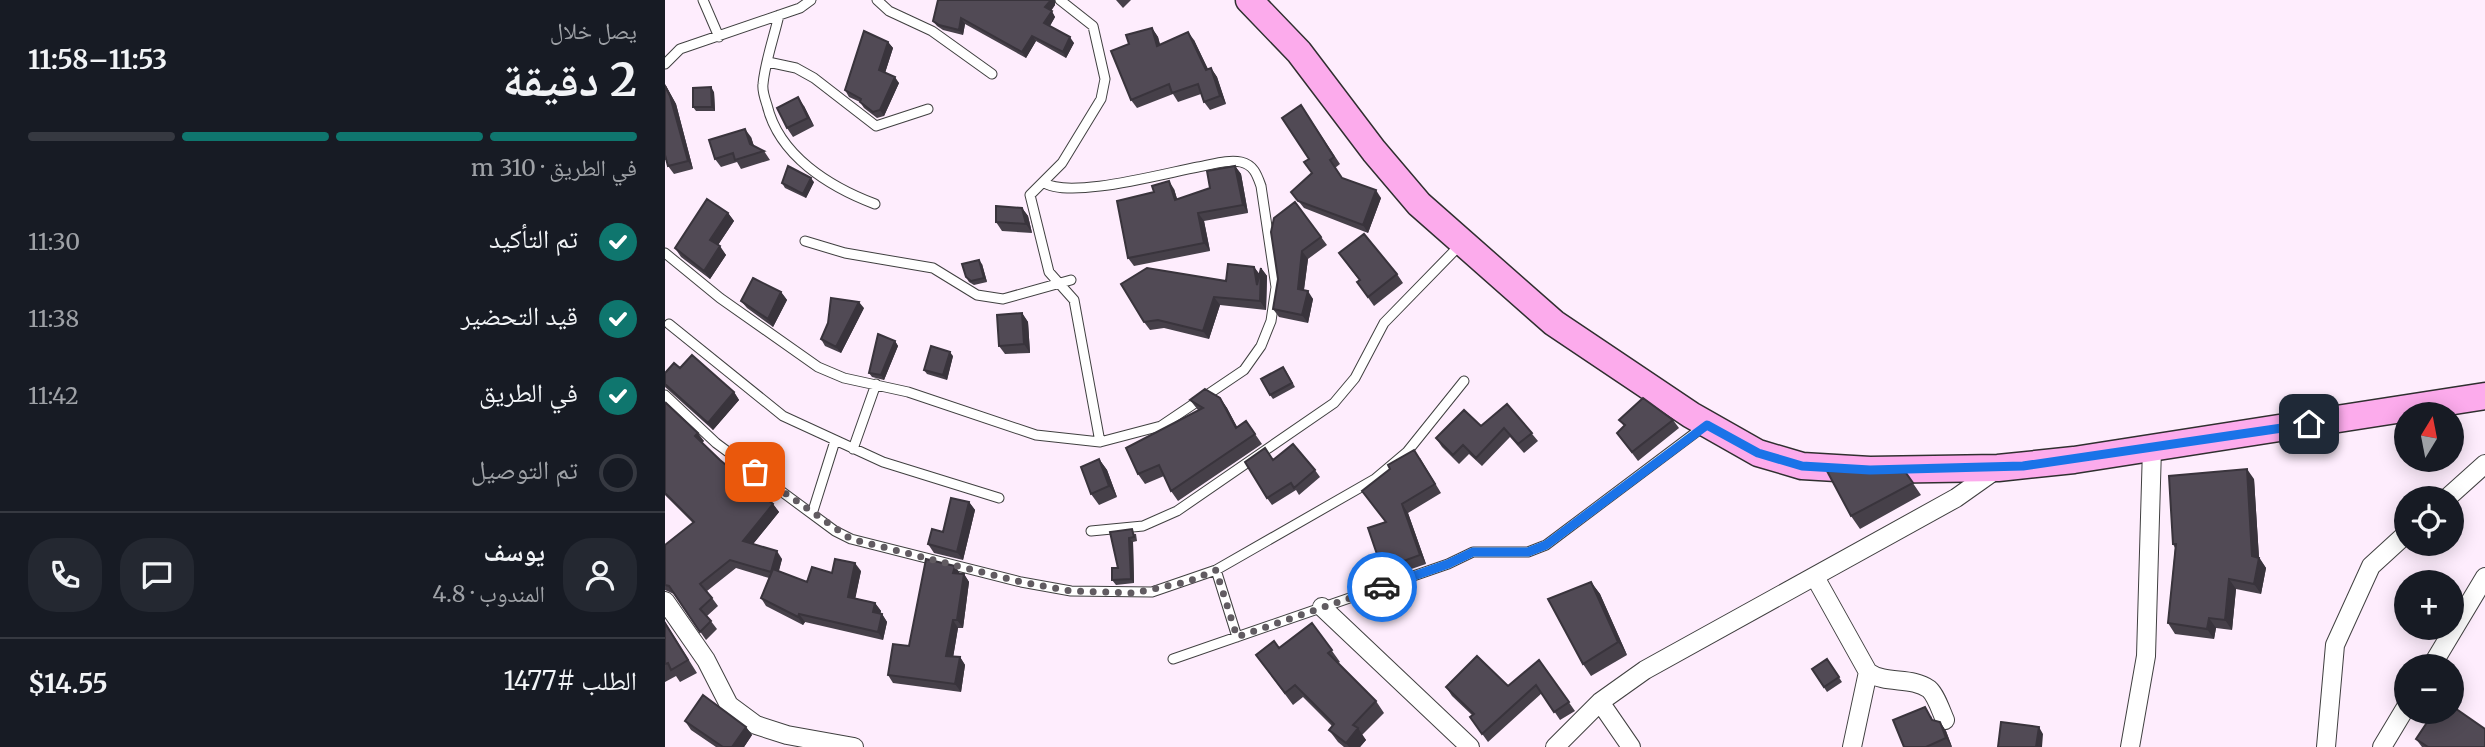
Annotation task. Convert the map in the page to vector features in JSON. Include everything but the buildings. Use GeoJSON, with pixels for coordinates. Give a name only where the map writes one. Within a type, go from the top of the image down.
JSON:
{"type":"FeatureCollection","features":[{"type":"Feature","properties":{"kind":"main road"},"geometry":{"type":"LineString","coordinates":[[1249,0],[1299,52],[1374,151],[1419,204],[1554,323],[1707,425],[1758,453],[1802,466],[1870,470],[1998,468],[2153,448],[2485,397]]}},
{"type":"Feature","properties":{"kind":"street"},"geometry":{"type":"LineString","coordinates":[[2130,747],[2146,656],[2153,448]]}},
{"type":"Feature","properties":{"kind":"street"},"geometry":{"type":"LineString","coordinates":[[2460,486],[2485,464]]}},
{"type":"Feature","properties":{"kind":"street"},"geometry":{"type":"LineString","coordinates":[[1555,747],[1600,702],[1644,670],[1956,498],[1998,468]]}},
{"type":"Feature","properties":{"kind":"street"},"geometry":{"type":"LineString","coordinates":[[2326,747],[2335,645],[2371,566],[2394,545]]}},
{"type":"Feature","properties":{"kind":"street"},"geometry":{"type":"LineString","coordinates":[[1815,577],[1868,672],[1883,680],[1918,684],[1931,690],[1945,720]]}},
{"type":"Feature","properties":{"kind":"street"},"geometry":{"type":"LineString","coordinates":[[2439,654],[2485,577]]}},
{"type":"Feature","properties":{"kind":"street"},"geometry":{"type":"LineString","coordinates":[[665,601],[706,660],[729,705],[756,725],[854,747]]}},
{"type":"Feature","properties":{"kind":"street"},"geometry":{"type":"LineString","coordinates":[[1322,607],[1470,747]]}},
{"type":"Feature","properties":{"kind":"street"},"geometry":{"type":"LineString","coordinates":[[1852,747],[1868,672]]}},
{"type":"Feature","properties":{"kind":"street"},"geometry":{"type":"LineString","coordinates":[[1600,702],[1631,747]]}},
{"type":"Feature","properties":{"kind":"street"},"geometry":{"type":"LineString","coordinates":[[2382,747],[2396,724]]}},
{"type":"Feature","properties":{"kind":"lane"},"geometry":{"type":"LineString","coordinates":[[703,0],[719,37]]}},
{"type":"Feature","properties":{"kind":"lane"},"geometry":{"type":"LineString","coordinates":[[665,64],[680,49],[779,15],[811,0]]}},
{"type":"Feature","properties":{"kind":"lane"},"geometry":{"type":"LineString","coordinates":[[877,0],[889,11],[932,31],[992,74]]}},
{"type":"Feature","properties":{"kind":"lane"},"geometry":{"type":"LineString","coordinates":[[1060,0],[1093,26],[1105,79],[1101,99],[1062,163],[1030,195],[1049,272],[1074,300],[1100,443]]}},
{"type":"Feature","properties":{"kind":"lane"},"geometry":{"type":"LineString","coordinates":[[779,15],[762,86],[771,122],[779,136],[811,169],[829,182],[875,204]]}},
{"type":"Feature","properties":{"kind":"lane"},"geometry":{"type":"LineString","coordinates":[[768,62],[796,68],[814,78],[876,126],[928,109]]}},
{"type":"Feature","properties":{"kind":"lane"},"geometry":{"type":"LineString","coordinates":[[665,253],[720,298],[818,367],[844,378],[876,384],[1036,435],[1100,443],[1161,426],[1244,370],[1261,346],[1271,321],[1276,287],[1257,173],[1241,162],[1087,188],[1052,189],[1043,182]]}},
{"type":"Feature","properties":{"kind":"lane"},"geometry":{"type":"LineString","coordinates":[[805,241],[845,253],[933,268],[977,295],[1003,299],[1071,280]]}},
{"type":"Feature","properties":{"kind":"lane"},"geometry":{"type":"LineString","coordinates":[[1091,531],[1143,526],[1177,512],[1333,403],[1355,378],[1384,323],[1463,242]]}},
{"type":"Feature","properties":{"kind":"lane"},"geometry":{"type":"LineString","coordinates":[[669,324],[783,416],[883,462],[999,498]]}},
{"type":"Feature","properties":{"kind":"lane"},"geometry":{"type":"LineString","coordinates":[[665,395],[716,443],[812,514],[851,539],[1021,582],[1071,591],[1151,592],[1216,570],[1375,479],[1407,452],[1464,381]]}},
{"type":"Feature","properties":{"kind":"lane"},"geometry":{"type":"LineString","coordinates":[[853,449],[876,384]]}},
{"type":"Feature","properties":{"kind":"lane"},"geometry":{"type":"LineString","coordinates":[[1173,659],[1448,564],[1473,552],[1528,552],[1546,545],[1707,425]]}},
{"type":"Feature","properties":{"kind":"lane"},"geometry":{"type":"LineString","coordinates":[[812,514],[835,441]]}},
{"type":"Feature","properties":{"kind":"lane"},"geometry":{"type":"LineString","coordinates":[[1216,570],[1237,637]]}},
{"type":"Feature","properties":{"kind":"way so far"},"geometry":{"type":"LineString","coordinates":[[755,472],[835,531],[851,539],[1021,582],[1071,591],[1151,592],[1216,570],[1237,637],[1382,587]]}},
{"type":"Feature","properties":{"kind":"route"},"geometry":{"type":"LineString","coordinates":[[1382,587],[1448,564],[1473,552],[1528,552],[1546,545],[1707,425],[1758,453],[1802,466],[1870,470],[2023,466],[2309,424]]}}]}
